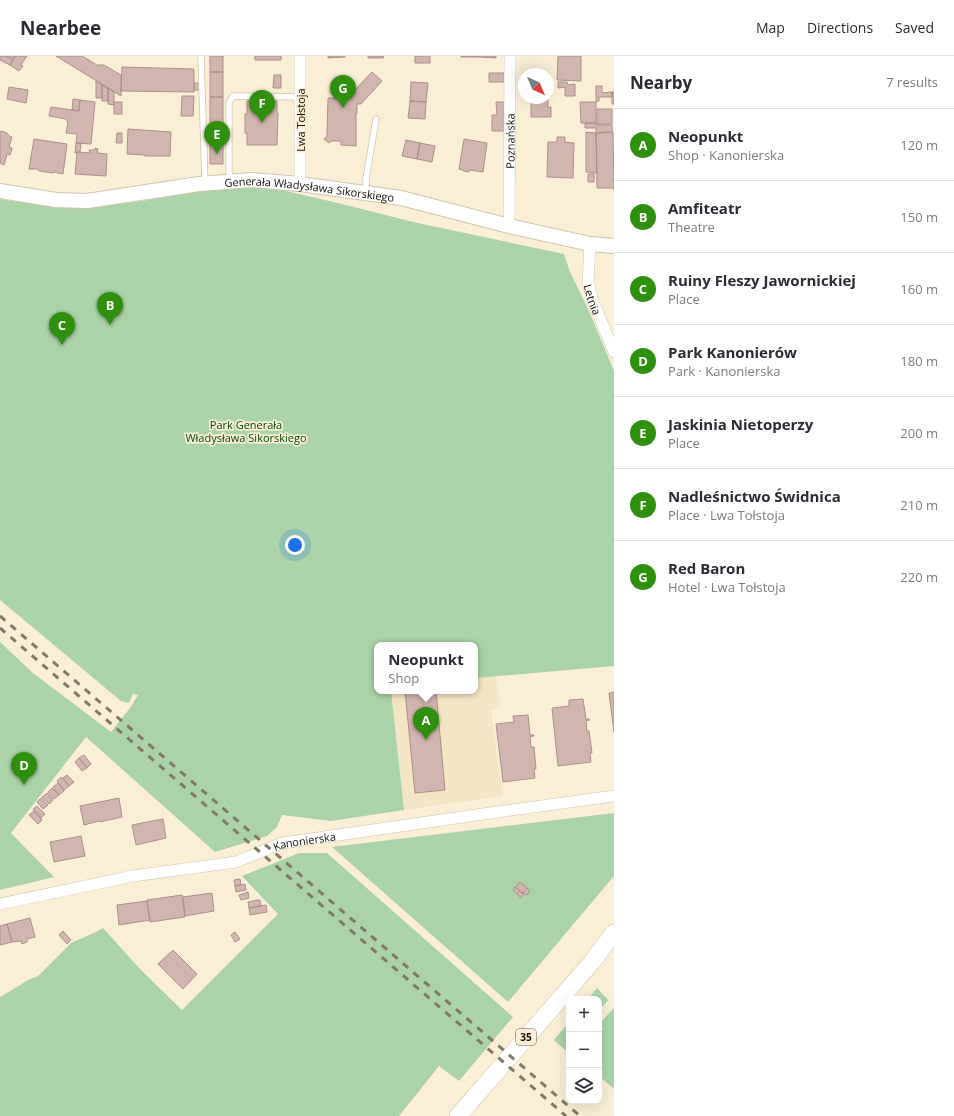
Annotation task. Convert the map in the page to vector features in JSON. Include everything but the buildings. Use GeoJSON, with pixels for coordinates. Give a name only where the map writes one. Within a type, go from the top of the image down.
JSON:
{"type":"FeatureCollection","features":[{"type":"Feature","properties":{"kind":"main road","name":"35"},"geometry":{"type":"LineString","coordinates":[[595,958],[614,933]]}},
{"type":"Feature","properties":{"kind":"main road","name":"35"},"geometry":{"type":"LineString","coordinates":[[458,1116],[614,938]]}},
{"type":"Feature","properties":{"kind":"street","name":"Lwa Tołstoja"},"geometry":{"type":"LineString","coordinates":[[300,56],[300,184]]}},
{"type":"Feature","properties":{"kind":"street","name":"Poznańska"},"geometry":{"type":"LineString","coordinates":[[509,226],[510,56]]}},
{"type":"Feature","properties":{"kind":"street","name":"Generała Władysława Sikorskiego"},"geometry":{"type":"LineString","coordinates":[[0,191],[56,200],[87,201],[205,184],[251,180],[300,184],[401,198],[509,226],[590,244],[614,246]]}},
{"type":"Feature","properties":{"kind":"street","name":"Letnia"},"geometry":{"type":"LineString","coordinates":[[590,244],[588,283],[593,301],[614,352]]}},
{"type":"Feature","properties":{"kind":"street","name":"Kanonierska"},"geometry":{"type":"LineString","coordinates":[[0,904],[133,876],[236,862],[283,843],[614,796]]}},
{"type":"Feature","properties":{"kind":"lane"},"geometry":{"type":"LineString","coordinates":[[201,56],[205,184]]}},
{"type":"Feature","properties":{"kind":"lane"},"geometry":{"type":"LineString","coordinates":[[229,182],[229,103],[233,96],[300,97]]}},
{"type":"Feature","properties":{"kind":"lane"},"geometry":{"type":"LineString","coordinates":[[366,193],[366,179],[376,119]]}},
{"type":"Feature","properties":{"kind":"shaded area"},"geometry":{"type":"Polygon","coordinates":[[[496,676],[501,708],[491,710],[503,796],[404,810],[391,694],[478,694],[478,678],[496,676]]]}},
{"type":"Feature","properties":{"kind":"green space","name":"Park Generała Władysława Sikorskiego"},"geometry":{"type":"Polygon","coordinates":[[[242,186],[278,189],[413,222],[564,254],[570,272],[589,311],[614,371],[614,666],[478,678],[478,642],[374,642],[374,694],[391,694],[404,810],[331,821],[282,815],[277,827],[267,836],[215,852],[86,737],[11,833],[54,877],[0,890],[0,642],[33,673],[111,732],[130,708],[138,695],[133,694],[129,703],[121,701],[0,600],[0,199],[63,208],[103,206],[242,186]]]}},
{"type":"Feature","properties":{"kind":"green space"},"geometry":{"type":"Polygon","coordinates":[[[614,813],[614,876],[508,1002],[332,847],[614,813]]]}},
{"type":"Feature","properties":{"kind":"green space"},"geometry":{"type":"Polygon","coordinates":[[[299,853],[327,853],[513,1017],[459,1081],[439,1066],[399,1116],[0,1116],[0,997],[30,979],[38,976],[71,943],[103,928],[140,969],[182,1010],[278,914],[242,876],[299,853]]]}},
{"type":"Feature","properties":{"kind":"green space"},"geometry":{"type":"Polygon","coordinates":[[[597,988],[608,1000],[602,1007],[602,996],[590,996],[597,988]]]}},
{"type":"Feature","properties":{"kind":"green space"},"geometry":{"type":"Polygon","coordinates":[[[614,1008],[614,1089],[602,1079],[602,1021],[614,1008]]]}},
{"type":"Feature","properties":{"kind":"green space"},"geometry":{"type":"Polygon","coordinates":[[[566,1026],[566,1051],[554,1040],[566,1026]]]}},
{"type":"Feature","properties":{"kind":"railway"},"geometry":{"type":"LineString","coordinates":[[0,616],[580,1116]]}},
{"type":"Feature","properties":{"kind":"railway"},"geometry":{"type":"LineString","coordinates":[[0,628],[566,1116]]}},
{"type":"Feature","properties":{"kind":"place","name":"Red Baron"},"geometry":{"type":"Point","coordinates":[343,108]}},
{"type":"Feature","properties":{"kind":"place","name":"Nadleśnictwo Świdnica"},"geometry":{"type":"Point","coordinates":[262,123]}},
{"type":"Feature","properties":{"kind":"place","name":"Jaskinia Nietoperzy"},"geometry":{"type":"Point","coordinates":[217,154]}},
{"type":"Feature","properties":{"kind":"place","name":"Amfiteatr"},"geometry":{"type":"Point","coordinates":[110,325]}},
{"type":"Feature","properties":{"kind":"place","name":"Ruiny Fleszy Jawornickiej"},"geometry":{"type":"Point","coordinates":[62,345]}},
{"type":"Feature","properties":{"kind":"place","name":"Neopunkt"},"geometry":{"type":"Point","coordinates":[426,740]}},
{"type":"Feature","properties":{"kind":"place","name":"Park Kanonierów"},"geometry":{"type":"Point","coordinates":[24,785]}}]}
